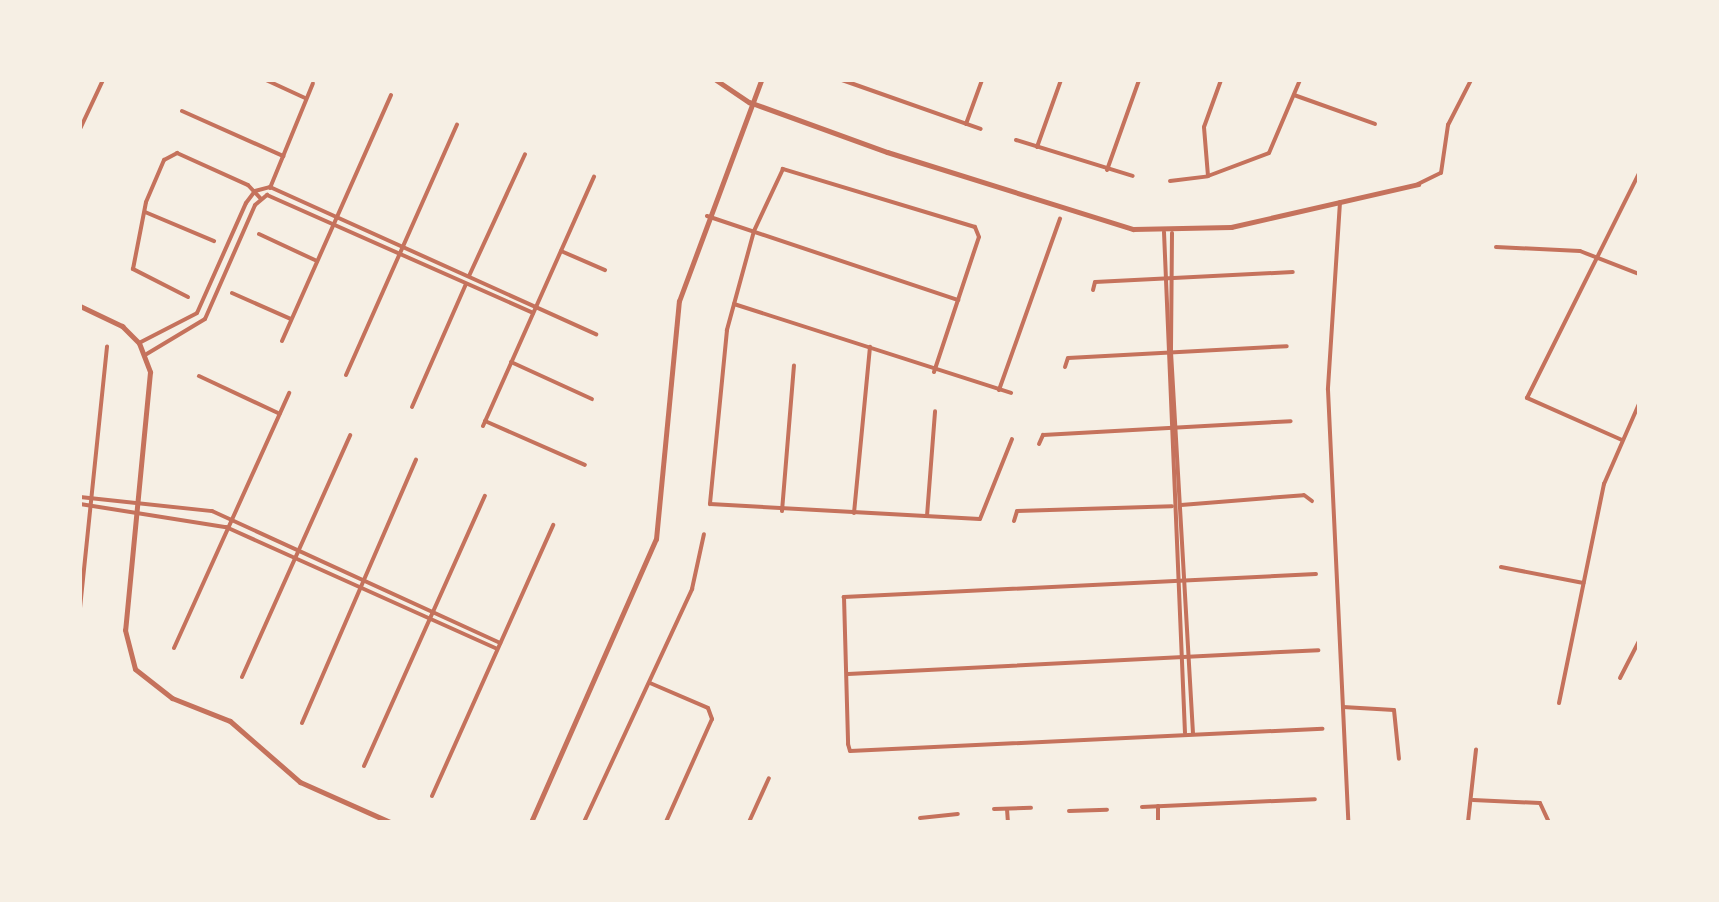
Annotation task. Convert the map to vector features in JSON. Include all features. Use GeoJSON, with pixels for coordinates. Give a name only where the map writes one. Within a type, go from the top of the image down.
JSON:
{"type":"FeatureCollection","features":[{"type":"Feature","properties":{"kind":"street"},"geometry":{"type":"LineString","coordinates":[[80,129],[103,80]]}},
{"type":"Feature","properties":{"kind":"street"},"geometry":{"type":"LineString","coordinates":[[266,80],[305,98]]}},
{"type":"Feature","properties":{"kind":"street"},"geometry":{"type":"LineString","coordinates":[[716,80],[749,102],[1097,219],[1172,233],[1340,202],[1418,184],[1441,173],[1448,125],[1471,80]]}},
{"type":"Feature","properties":{"kind":"street"},"geometry":{"type":"LineString","coordinates":[[531,822],[656,539],[676,315],[707,216],[749,102],[761,80]]}},
{"type":"Feature","properties":{"kind":"street"},"geometry":{"type":"LineString","coordinates":[[842,80],[981,129]]}},
{"type":"Feature","properties":{"kind":"street"},"geometry":{"type":"LineString","coordinates":[[966,124],[982,80]]}},
{"type":"Feature","properties":{"kind":"street"},"geometry":{"type":"LineString","coordinates":[[1037,147],[1061,80]]}},
{"type":"Feature","properties":{"kind":"street"},"geometry":{"type":"LineString","coordinates":[[1107,170],[1139,80]]}},
{"type":"Feature","properties":{"kind":"street"},"geometry":{"type":"LineString","coordinates":[[1208,176],[1204,127],[1221,80]]}},
{"type":"Feature","properties":{"kind":"street"},"geometry":{"type":"LineString","coordinates":[[1170,181],[1208,176],[1269,153],[1300,80]]}},
{"type":"Feature","properties":{"kind":"street"},"geometry":{"type":"LineString","coordinates":[[145,355],[194,331],[222,282],[260,198],[267,195],[313,83]]}},
{"type":"Feature","properties":{"kind":"street"},"geometry":{"type":"LineString","coordinates":[[282,341],[391,95]]}},
{"type":"Feature","properties":{"kind":"street"},"geometry":{"type":"LineString","coordinates":[[1294,95],[1375,124]]}},
{"type":"Feature","properties":{"kind":"street"},"geometry":{"type":"LineString","coordinates":[[182,111],[283,156]]}},
{"type":"Feature","properties":{"kind":"street"},"geometry":{"type":"LineString","coordinates":[[346,375],[457,125]]}},
{"type":"Feature","properties":{"kind":"street"},"geometry":{"type":"LineString","coordinates":[[1016,140],[1133,176]]}},
{"type":"Feature","properties":{"kind":"street"},"geometry":{"type":"LineString","coordinates":[[188,297],[133,269],[145,212],[171,153],[255,191],[260,198]]}},
{"type":"Feature","properties":{"kind":"street"},"geometry":{"type":"LineString","coordinates":[[412,407],[525,154]]}},
{"type":"Feature","properties":{"kind":"street"},"geometry":{"type":"LineString","coordinates":[[934,372],[979,237],[973,225],[783,169],[754,231],[734,304],[710,499],[719,509],[980,519],[1012,439]]}},
{"type":"Feature","properties":{"kind":"street"},"geometry":{"type":"LineString","coordinates":[[1622,440],[1527,398],[1595,254],[1639,173]]}},
{"type":"Feature","properties":{"kind":"street"},"geometry":{"type":"LineString","coordinates":[[585,465],[484,423],[594,177]]}},
{"type":"Feature","properties":{"kind":"street"},"geometry":{"type":"LineString","coordinates":[[139,343],[197,313],[255,191],[270,187],[596,334]]}},
{"type":"Feature","properties":{"kind":"street"},"geometry":{"type":"LineString","coordinates":[[267,195],[533,313]]}},
{"type":"Feature","properties":{"kind":"street"},"geometry":{"type":"LineString","coordinates":[[1340,202],[1328,390],[1348,822]]}},
{"type":"Feature","properties":{"kind":"street"},"geometry":{"type":"LineString","coordinates":[[145,212],[214,241]]}},
{"type":"Feature","properties":{"kind":"street"},"geometry":{"type":"LineString","coordinates":[[707,216],[958,300]]}},
{"type":"Feature","properties":{"kind":"street"},"geometry":{"type":"LineString","coordinates":[[999,390],[1060,219]]}},
{"type":"Feature","properties":{"kind":"street"},"geometry":{"type":"LineString","coordinates":[[1164,232],[1163,279],[1181,505],[1193,733]]}},
{"type":"Feature","properties":{"kind":"street"},"geometry":{"type":"LineString","coordinates":[[1172,233],[1168,428],[1185,734]]}},
{"type":"Feature","properties":{"kind":"street"},"geometry":{"type":"LineString","coordinates":[[259,234],[317,261]]}},
{"type":"Feature","properties":{"kind":"street"},"geometry":{"type":"LineString","coordinates":[[1496,247],[1595,254],[1639,274]]}},
{"type":"Feature","properties":{"kind":"street"},"geometry":{"type":"LineString","coordinates":[[561,251],[605,270]]}},
{"type":"Feature","properties":{"kind":"street"},"geometry":{"type":"LineString","coordinates":[[221,259],[230,263]]}},
{"type":"Feature","properties":{"kind":"street"},"geometry":{"type":"LineString","coordinates":[[1093,290],[1095,282],[1293,272]]}},
{"type":"Feature","properties":{"kind":"street"},"geometry":{"type":"LineString","coordinates":[[212,279],[222,282]]}},
{"type":"Feature","properties":{"kind":"street"},"geometry":{"type":"LineString","coordinates":[[232,293],[291,319]]}},
{"type":"Feature","properties":{"kind":"street"},"geometry":{"type":"LineString","coordinates":[[734,304],[870,347],[934,372],[1011,393]]}},
{"type":"Feature","properties":{"kind":"street"},"geometry":{"type":"LineString","coordinates":[[80,306],[139,343],[151,383],[125,630],[135,669],[172,698],[230,721],[284,773],[390,822]]}},
{"type":"Feature","properties":{"kind":"street"},"geometry":{"type":"LineString","coordinates":[[80,608],[107,346]]}},
{"type":"Feature","properties":{"kind":"street"},"geometry":{"type":"LineString","coordinates":[[1065,367],[1068,358],[1287,346]]}},
{"type":"Feature","properties":{"kind":"street"},"geometry":{"type":"LineString","coordinates":[[854,513],[870,347]]}},
{"type":"Feature","properties":{"kind":"street"},"geometry":{"type":"LineString","coordinates":[[511,362],[592,399]]}},
{"type":"Feature","properties":{"kind":"street"},"geometry":{"type":"LineString","coordinates":[[782,511],[794,365]]}},
{"type":"Feature","properties":{"kind":"street"},"geometry":{"type":"LineString","coordinates":[[199,376],[280,414]]}},
{"type":"Feature","properties":{"kind":"street"},"geometry":{"type":"LineString","coordinates":[[174,648],[289,393]]}},
{"type":"Feature","properties":{"kind":"street"},"geometry":{"type":"LineString","coordinates":[[1559,703],[1604,484],[1639,404]]}},
{"type":"Feature","properties":{"kind":"street"},"geometry":{"type":"LineString","coordinates":[[927,516],[935,411]]}},
{"type":"Feature","properties":{"kind":"street"},"geometry":{"type":"LineString","coordinates":[[1039,444],[1043,435],[1291,421]]}},
{"type":"Feature","properties":{"kind":"street"},"geometry":{"type":"LineString","coordinates":[[242,677],[350,435]]}},
{"type":"Feature","properties":{"kind":"street"},"geometry":{"type":"LineString","coordinates":[[302,723],[416,460]]}},
{"type":"Feature","properties":{"kind":"street"},"geometry":{"type":"LineString","coordinates":[[1014,521],[1017,511],[1172,506],[1304,495],[1312,501]]}},
{"type":"Feature","properties":{"kind":"street"},"geometry":{"type":"LineString","coordinates":[[364,766],[485,496]]}},
{"type":"Feature","properties":{"kind":"street"},"geometry":{"type":"LineString","coordinates":[[80,497],[200,508],[362,588],[497,649]]}},
{"type":"Feature","properties":{"kind":"street"},"geometry":{"type":"LineString","coordinates":[[80,504],[228,524]]}},
{"type":"Feature","properties":{"kind":"street"},"geometry":{"type":"LineString","coordinates":[[432,796],[553,525]]}},
{"type":"Feature","properties":{"kind":"street"},"geometry":{"type":"LineString","coordinates":[[584,822],[692,589],[704,534]]}},
{"type":"Feature","properties":{"kind":"street"},"geometry":{"type":"LineString","coordinates":[[296,555],[365,582],[500,643]]}},
{"type":"Feature","properties":{"kind":"street"},"geometry":{"type":"LineString","coordinates":[[1501,567],[1583,583]]}},
{"type":"Feature","properties":{"kind":"street"},"geometry":{"type":"LineString","coordinates":[[1316,574],[844,597],[848,744],[850,751],[1322,729]]}},
{"type":"Feature","properties":{"kind":"street"},"geometry":{"type":"LineString","coordinates":[[1620,678],[1639,641]]}},
{"type":"Feature","properties":{"kind":"street"},"geometry":{"type":"LineString","coordinates":[[848,674],[1318,650]]}},
{"type":"Feature","properties":{"kind":"street"},"geometry":{"type":"LineString","coordinates":[[650,683],[708,708],[712,719],[666,822]]}},
{"type":"Feature","properties":{"kind":"street"},"geometry":{"type":"LineString","coordinates":[[1343,707],[1394,710],[1399,759]]}},
{"type":"Feature","properties":{"kind":"street"},"geometry":{"type":"LineString","coordinates":[[1468,822],[1473,800],[1476,749]]}},
{"type":"Feature","properties":{"kind":"street"},"geometry":{"type":"LineString","coordinates":[[749,822],[769,778]]}},
{"type":"Feature","properties":{"kind":"street"},"geometry":{"type":"LineString","coordinates":[[1142,807],[1315,799]]}},
{"type":"Feature","properties":{"kind":"street"},"geometry":{"type":"LineString","coordinates":[[1473,800],[1540,803],[1549,822]]}},
{"type":"Feature","properties":{"kind":"street"},"geometry":{"type":"LineString","coordinates":[[1158,806],[1158,822]]}},
{"type":"Feature","properties":{"kind":"street"},"geometry":{"type":"LineString","coordinates":[[994,809],[1031,808]]}},
{"type":"Feature","properties":{"kind":"street"},"geometry":{"type":"LineString","coordinates":[[1007,809],[1008,822]]}},
{"type":"Feature","properties":{"kind":"street"},"geometry":{"type":"LineString","coordinates":[[1069,811],[1107,810]]}},
{"type":"Feature","properties":{"kind":"street"},"geometry":{"type":"LineString","coordinates":[[1086,811],[1086,822]]}},
{"type":"Feature","properties":{"kind":"street"},"geometry":{"type":"LineString","coordinates":[[920,818],[936,819],[958,814]]}}]}
